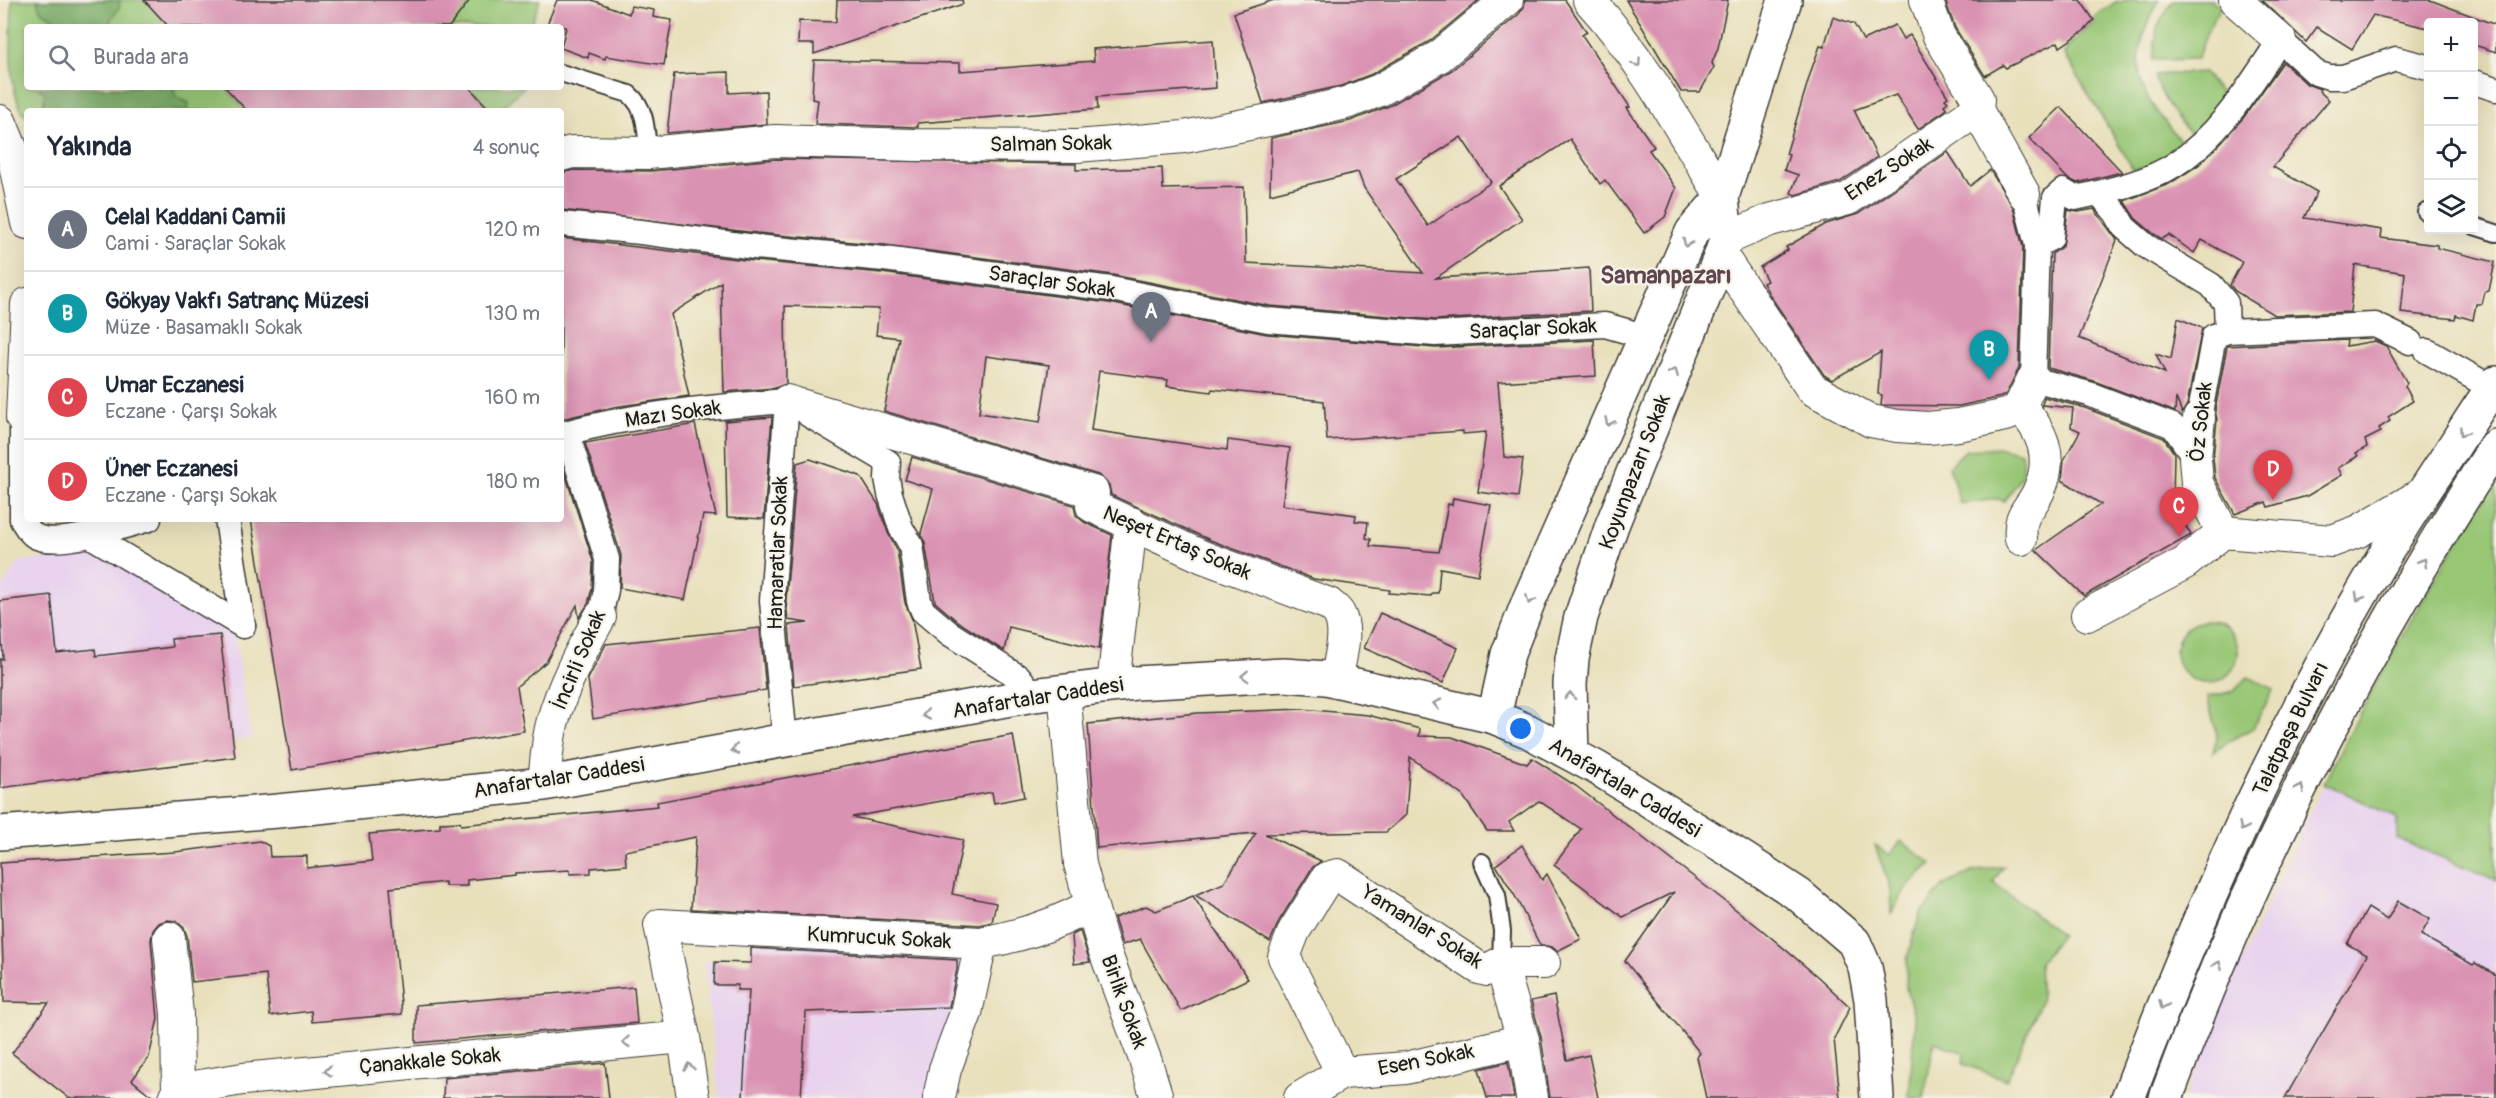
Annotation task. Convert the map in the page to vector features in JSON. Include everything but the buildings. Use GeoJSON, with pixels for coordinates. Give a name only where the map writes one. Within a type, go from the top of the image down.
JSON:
{"type":"FeatureCollection","features":[{"type":"Feature","properties":{"kind":"main road"},"geometry":{"type":"LineString","coordinates":[[1722,197],[1785,0]]}},
{"type":"Feature","properties":{"kind":"main road","name":"Koyunpazarı Sokak"},"geometry":{"type":"LineString","coordinates":[[1572,754],[1570,684],[1572,658],[1581,617],[1612,525],[1723,247],[1722,197]]}},
{"type":"Feature","properties":{"kind":"main road","name":"Koyunpazarı Sokak"},"geometry":{"type":"LineString","coordinates":[[1494,717],[1508,654],[1529,600],[1692,232],[1722,197]]}},
{"type":"Feature","properties":{"kind":"main road","name":"Talatpaşa Bulvarı"},"geometry":{"type":"LineString","coordinates":[[2128,1098],[2157,1020],[2273,760],[2372,573],[2494,386]]}},
{"type":"Feature","properties":{"kind":"main road","name":"Talatpaşa Bulvarı"},"geometry":{"type":"LineString","coordinates":[[2166,1098],[2188,1037],[2228,943],[2327,733],[2404,592],[2496,446]]}},
{"type":"Feature","properties":{"kind":"main road","name":"Anafartalar Caddesi"},"geometry":{"type":"LineString","coordinates":[[0,833],[278,811],[544,784],[1049,693],[1113,685],[1226,676],[1284,675],[1336,681],[1494,717],[1572,754],[1799,895],[1854,942],[1865,967],[1871,1000],[1877,1098]]}},
{"type":"Feature","properties":{"kind":"street","name":"Salman Sokak"},"geometry":{"type":"LineString","coordinates":[[564,154],[572,152],[648,153],[775,141],[1077,146],[1184,137],[1346,103],[1380,90],[1440,56],[1507,0]]}},
{"type":"Feature","properties":{"kind":"street","name":"Koyunpazarı Sokak"},"geometry":{"type":"LineString","coordinates":[[1589,0],[1614,14],[1722,197]]}},
{"type":"Feature","properties":{"kind":"street"},"geometry":{"type":"LineString","coordinates":[[1926,0],[1940,36],[1978,99],[1977,110],[2024,194],[2037,245],[2026,392],[2047,457],[2040,488],[2019,523],[2022,539]]}},
{"type":"Feature","properties":{"kind":"street"},"geometry":{"type":"LineString","coordinates":[[2235,0],[2316,73],[2329,77],[2357,79],[2396,59],[2424,66]]}},
{"type":"Feature","properties":{"kind":"street"},"geometry":{"type":"LineString","coordinates":[[2037,245],[2051,238],[2055,198],[2063,191],[2075,198],[2099,193],[2155,175],[2174,166],[2190,153],[2217,128],[2249,88],[2280,40]]}},
{"type":"Feature","properties":{"kind":"street"},"geometry":{"type":"LineString","coordinates":[[2478,83],[2496,89]]}},
{"type":"Feature","properties":{"kind":"street","name":"Enez Sokak"},"geometry":{"type":"LineString","coordinates":[[1723,247],[1770,220],[1848,199],[1977,110]]}},
{"type":"Feature","properties":{"kind":"street"},"geometry":{"type":"LineString","coordinates":[[0,121],[12,150],[24,208]]}},
{"type":"Feature","properties":{"kind":"street","name":"Öz Sokak"},"geometry":{"type":"LineString","coordinates":[[2099,193],[2116,213],[2124,227],[2146,246],[2211,285],[2226,303],[2220,337],[2199,418],[2195,458],[2197,483],[2223,532]]}},
{"type":"Feature","properties":{"kind":"street"},"geometry":{"type":"LineString","coordinates":[[0,221],[24,222]]}},
{"type":"Feature","properties":{"kind":"street","name":"Saraçlar Sokak"},"geometry":{"type":"LineString","coordinates":[[564,224],[641,232],[755,248],[884,259],[1111,289],[1268,320],[1435,334],[1605,325],[1647,337]]}},
{"type":"Feature","properties":{"kind":"street"},"geometry":{"type":"LineString","coordinates":[[1723,247],[1812,389],[1871,421],[1897,426],[1958,425],[2009,414],[2026,392]]}},
{"type":"Feature","properties":{"kind":"street"},"geometry":{"type":"LineString","coordinates":[[2220,337],[2375,325],[2494,386]]}},
{"type":"Feature","properties":{"kind":"street"},"geometry":{"type":"LineString","coordinates":[[24,335],[16,418],[22,520],[28,530],[37,537],[48,539],[90,535],[138,522]]}},
{"type":"Feature","properties":{"kind":"street"},"geometry":{"type":"LineString","coordinates":[[2026,392],[2089,394],[2173,426],[2195,458]]}},
{"type":"Feature","properties":{"kind":"street"},"geometry":{"type":"LineString","coordinates":[[787,401],[888,462],[887,478],[890,494],[901,528],[911,545],[919,601],[923,611],[949,633],[1020,678],[1049,693]]}},
{"type":"Feature","properties":{"kind":"street","name":"Mazı Sokak"},"geometry":{"type":"LineString","coordinates":[[564,434],[691,409],[787,401]]}},
{"type":"Feature","properties":{"kind":"street","name":"Neşet Ertaş Sokak"},"geometry":{"type":"LineString","coordinates":[[787,401],[1093,492],[1092,506],[1203,557],[1329,604],[1339,612],[1342,623],[1336,681]]}},
{"type":"Feature","properties":{"kind":"street","name":"Hamaratlar Sokak"},"geometry":{"type":"LineString","coordinates":[[785,741],[772,601],[787,401]]}},
{"type":"Feature","properties":{"kind":"street","name":"İncirli Sokak"},"geometry":{"type":"LineString","coordinates":[[544,784],[552,726],[561,697],[583,647],[600,617],[606,590],[607,560],[564,434]]}},
{"type":"Feature","properties":{"kind":"street"},"geometry":{"type":"LineString","coordinates":[[2087,615],[2184,562],[2223,532],[2332,541],[2359,531],[2422,494]]}},
{"type":"Feature","properties":{"kind":"street"},"geometry":{"type":"LineString","coordinates":[[90,535],[243,626],[228,522]]}},
{"type":"Feature","properties":{"kind":"street"},"geometry":{"type":"LineString","coordinates":[[1113,685],[1131,523]]}},
{"type":"Feature","properties":{"kind":"street","name":"Birlik Sokak"},"geometry":{"type":"LineString","coordinates":[[1049,693],[1080,864],[1091,905],[1156,1098]]}},
{"type":"Feature","properties":{"kind":"street","name":"Yamanlar Sokak"},"geometry":{"type":"LineString","coordinates":[[1341,1073],[1284,957],[1294,931],[1327,878],[1338,875],[1479,968],[1487,970],[1501,963],[1544,963]]}},
{"type":"Feature","properties":{"kind":"street","name":"Kumrucuk Sokak"},"geometry":{"type":"LineString","coordinates":[[684,1037],[660,925],[981,943],[1012,938],[1067,920],[1091,905]]}},
{"type":"Feature","properties":{"kind":"street"},"geometry":{"type":"LineString","coordinates":[[169,938],[177,1014],[176,1096]]}},
{"type":"Feature","properties":{"kind":"street"},"geometry":{"type":"LineString","coordinates":[[939,1098],[945,1069],[966,1013],[981,943]]}},
{"type":"Feature","properties":{"kind":"street"},"geometry":{"type":"LineString","coordinates":[[1501,963],[1522,1040],[1532,1098]]}},
{"type":"Feature","properties":{"kind":"street"},"geometry":{"type":"LineString","coordinates":[[684,1037],[693,1098]]}},
{"type":"Feature","properties":{"kind":"street","name":"Çanakkale Sokak"},"geometry":{"type":"LineString","coordinates":[[176,1096],[194,1087],[243,1079],[684,1037]]}},
{"type":"Feature","properties":{"kind":"street","name":"Esen Sokak"},"geometry":{"type":"LineString","coordinates":[[1300,1098],[1341,1073],[1406,1068],[1522,1040]]}},
{"type":"Feature","properties":{"kind":"lane"},"geometry":{"type":"LineString","coordinates":[[564,74],[629,94],[637,101],[646,125],[648,153]]}},
{"type":"Feature","properties":{"kind":"lane"},"geometry":{"type":"LineString","coordinates":[[2478,227],[2496,233]]}},
{"type":"Feature","properties":{"kind":"lane"},"geometry":{"type":"LineString","coordinates":[[1482,862],[1497,895],[1502,931],[1501,963]]}},
{"type":"Feature","properties":{"kind":"shaded area"},"geometry":{"type":"Polygon","coordinates":[[[95,554],[175,594],[234,633],[252,738],[0,772],[0,589],[20,561],[95,554]]]}},
{"type":"Feature","properties":{"kind":"shaded area"},"geometry":{"type":"Polygon","coordinates":[[[2324,783],[2397,818],[2397,839],[2496,880],[2496,1098],[2185,1098],[2204,1046],[2246,949],[2324,783]]]}},
{"type":"Feature","properties":{"kind":"shaded area"},"geometry":{"type":"Polygon","coordinates":[[[752,943],[969,948],[926,1098],[719,1098],[704,961],[750,963],[752,943]]]}},
{"type":"Feature","properties":{"kind":"green space"},"geometry":{"type":"Polygon","coordinates":[[[12,0],[145,0],[166,24],[24,24],[24,90],[228,90],[244,108],[24,108],[24,113],[15,94],[11,45],[12,0]]]}},
{"type":"Feature","properties":{"kind":"green space"},"geometry":{"type":"Polygon","coordinates":[[[37,0],[120,0],[119,8],[110,24],[52,24],[54,19],[40,10],[37,0]]]}},
{"type":"Feature","properties":{"kind":"green space"},"geometry":{"type":"Polygon","coordinates":[[[388,0],[540,0],[531,24],[410,24],[388,0]]]}},
{"type":"Feature","properties":{"kind":"green space"},"geometry":{"type":"Polygon","coordinates":[[[2124,0],[2137,0],[2140,3],[2143,0],[2159,0],[2144,33],[2139,71],[2146,94],[2154,108],[2186,147],[2160,166],[2133,169],[2064,53],[2071,43],[2095,22],[2095,16],[2117,1],[2121,3],[2124,0]]]}},
{"type":"Feature","properties":{"kind":"green space"},"geometry":{"type":"Polygon","coordinates":[[[2173,0],[2212,0],[2221,7],[2208,30],[2197,59],[2153,60],[2157,27],[2173,0]]]}},
{"type":"Feature","properties":{"kind":"green space"},"geometry":{"type":"Polygon","coordinates":[[[2204,72],[2214,86],[2229,100],[2196,141],[2166,103],[2155,75],[2204,72]]]}},
{"type":"Feature","properties":{"kind":"green space"},"geometry":{"type":"Polygon","coordinates":[[[41,90],[174,90],[176,97],[189,103],[188,108],[44,108],[45,93],[41,90]]]}},
{"type":"Feature","properties":{"kind":"green space"},"geometry":{"type":"Polygon","coordinates":[[[472,90],[521,90],[501,108],[488,108],[472,90]]]}},
{"type":"Feature","properties":{"kind":"green space"},"geometry":{"type":"Polygon","coordinates":[[[2001,448],[2021,453],[2023,460],[2020,478],[2004,501],[1998,499],[1960,504],[1949,466],[1966,450],[2001,448]]]}},
{"type":"Feature","properties":{"kind":"green space"},"geometry":{"type":"Polygon","coordinates":[[[2496,480],[2496,880],[2397,839],[2397,818],[2324,783],[2406,629],[2496,480]]]}},
{"type":"Feature","properties":{"kind":"green space"},"geometry":{"type":"Polygon","coordinates":[[[2207,621],[2229,630],[2238,652],[2229,674],[2207,683],[2185,674],[2176,652],[2185,630],[2207,621]]]}},
{"type":"Feature","properties":{"kind":"green space"},"geometry":{"type":"Polygon","coordinates":[[[2248,677],[2274,689],[2253,728],[2213,753],[2217,735],[2207,697],[2234,691],[2248,677]]]}},
{"type":"Feature","properties":{"kind":"green space"},"geometry":{"type":"Polygon","coordinates":[[[1901,841],[1932,864],[1908,887],[1891,915],[1890,889],[1875,845],[1889,855],[1901,841]]]}},
{"type":"Feature","properties":{"kind":"green space"},"geometry":{"type":"Polygon","coordinates":[[[2004,866],[1993,882],[2061,935],[2039,964],[2041,1001],[2007,1080],[1963,1064],[1964,1053],[1934,1042],[1924,1098],[1909,1098],[1915,1020],[1906,988],[1907,958],[1920,914],[1944,885],[1972,872],[2004,866]]]}},
{"type":"Feature","properties":{"kind":"place","name":"Celal Kaddani Camii"},"geometry":{"type":"Point","coordinates":[1151,342]}},
{"type":"Feature","properties":{"kind":"place","name":"Gökyay Vakfı Satranç Müzesi"},"geometry":{"type":"Point","coordinates":[1989,380]}},
{"type":"Feature","properties":{"kind":"place","name":"Üner Eczanesi"},"geometry":{"type":"Point","coordinates":[2273,500]}},
{"type":"Feature","properties":{"kind":"place","name":"Umar Eczanesi"},"geometry":{"type":"Point","coordinates":[2179,537]}},
{"type":"Feature","properties":{"kind":"district","name":"Samanpazarı"},"geometry":{"type":"Point","coordinates":[1666,275]}}]}
